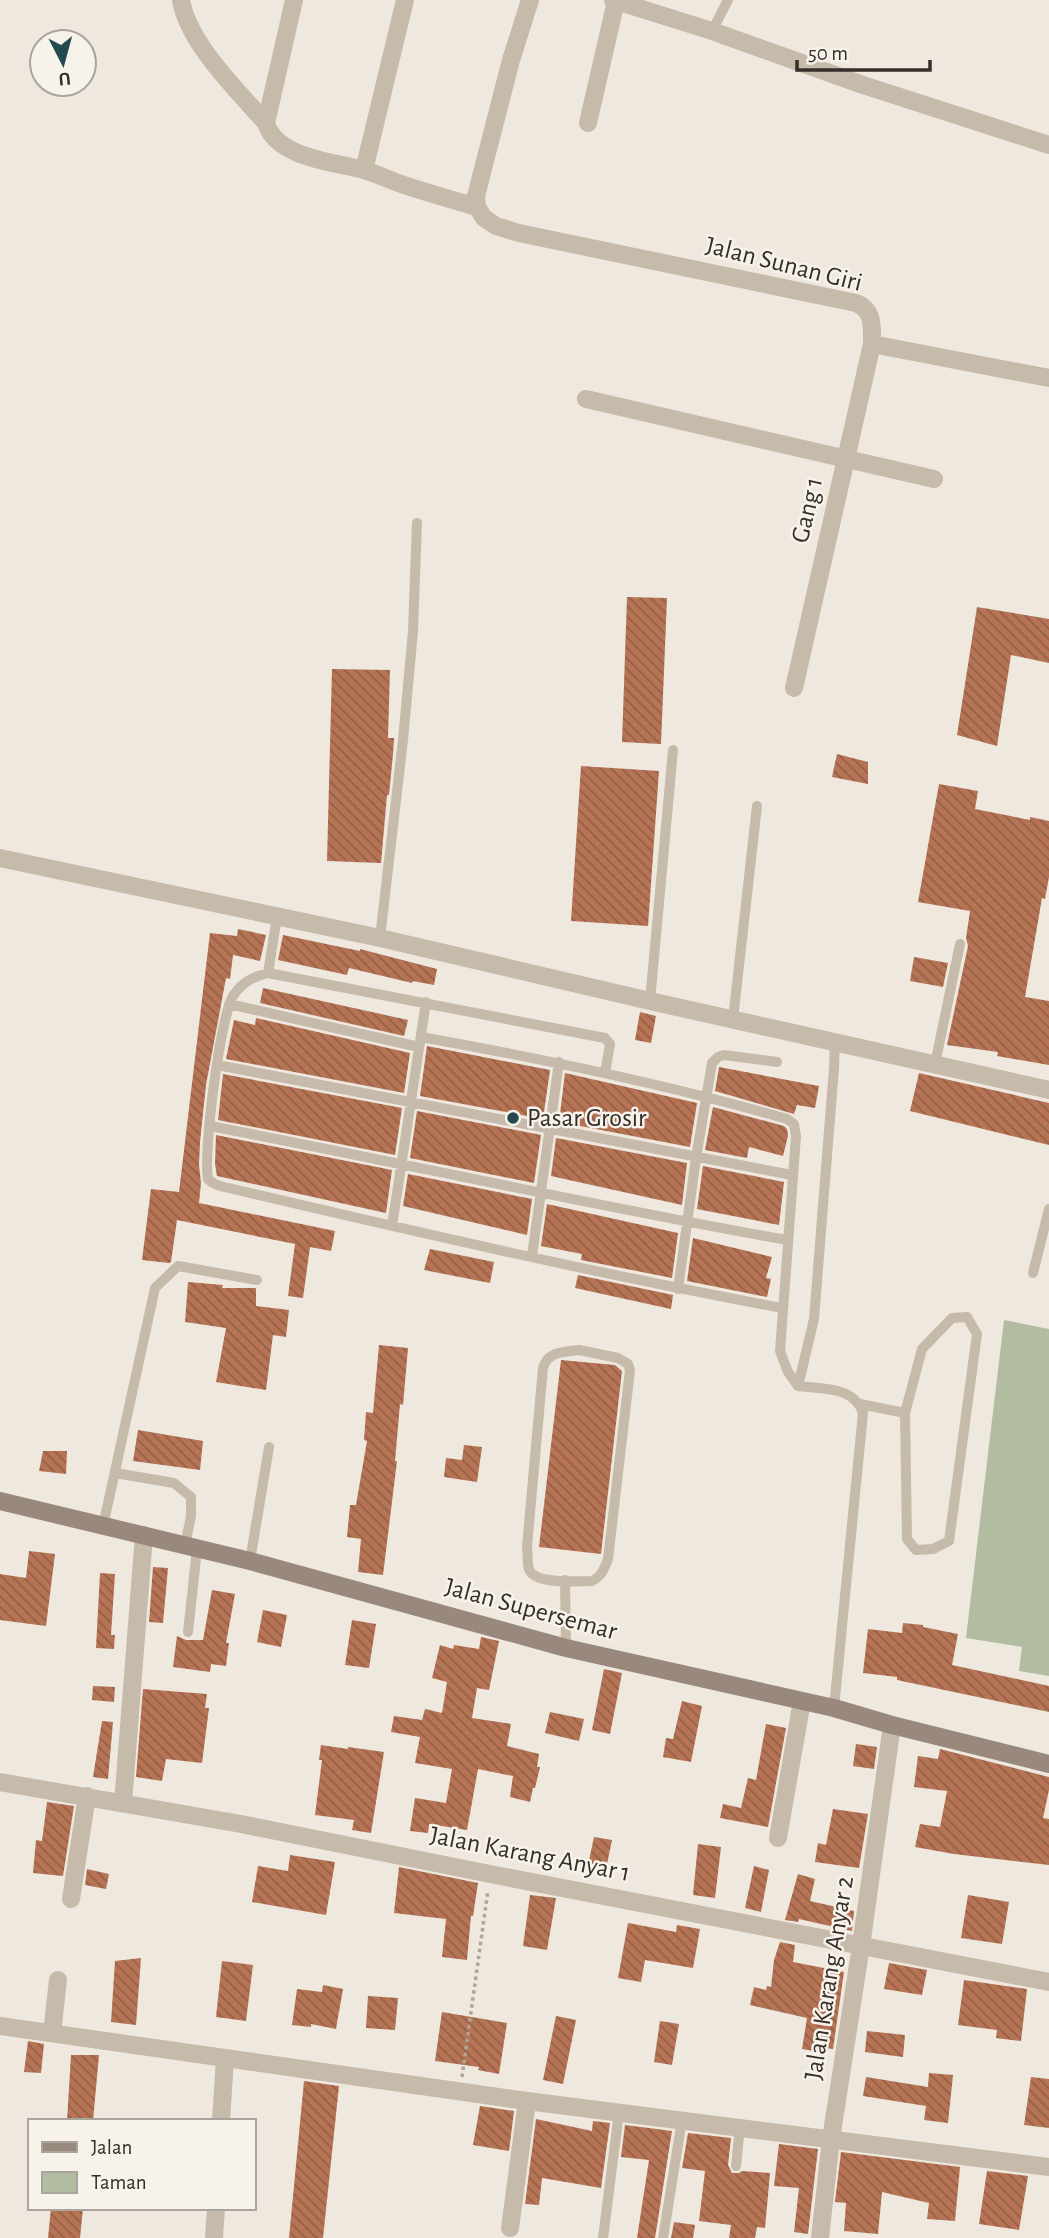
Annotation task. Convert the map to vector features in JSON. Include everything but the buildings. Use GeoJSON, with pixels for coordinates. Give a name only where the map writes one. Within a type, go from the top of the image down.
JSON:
{"type":"FeatureCollection","features":[{"type":"Feature","properties":{"kind":"main road","name":"Jalan Supersemar"},"geometry":{"type":"LineString","coordinates":[[0,1501],[250,1561],[566,1648],[834,1708],[892,1726],[1049,1764]]}},
{"type":"Feature","properties":{"kind":"street","name":"Jalan Sunan Giri"},"geometry":{"type":"LineString","coordinates":[[181,0],[187,20],[216,67],[267,123],[269,133],[289,149],[325,162],[364,170],[479,211],[496,226],[519,233],[856,303],[864,306],[870,314],[872,344]]}},
{"type":"Feature","properties":{"kind":"street"},"geometry":{"type":"LineString","coordinates":[[267,123],[294,0]]}},
{"type":"Feature","properties":{"kind":"street"},"geometry":{"type":"LineString","coordinates":[[364,170],[405,0]]}},
{"type":"Feature","properties":{"kind":"street"},"geometry":{"type":"LineString","coordinates":[[479,211],[478,185],[530,0]]}},
{"type":"Feature","properties":{"kind":"street"},"geometry":{"type":"LineString","coordinates":[[588,123],[615,1],[1049,145]]}},
{"type":"Feature","properties":{"kind":"street"},"geometry":{"type":"LineString","coordinates":[[872,344],[1049,378]]}},
{"type":"Feature","properties":{"kind":"street","name":"Gang 1"},"geometry":{"type":"LineString","coordinates":[[794,688],[872,344]]}},
{"type":"Feature","properties":{"kind":"street"},"geometry":{"type":"LineString","coordinates":[[586,399],[934,479]]}},
{"type":"Feature","properties":{"kind":"street"},"geometry":{"type":"LineString","coordinates":[[0,858],[380,938],[1049,1090]]}},
{"type":"Feature","properties":{"kind":"street"},"geometry":{"type":"LineString","coordinates":[[123,1803],[144,1535]]}},
{"type":"Feature","properties":{"kind":"street"},"geometry":{"type":"LineString","coordinates":[[778,1838],[802,1701]]}},
{"type":"Feature","properties":{"kind":"street","name":"Jalan Karang Anyar 2"},"geometry":{"type":"LineString","coordinates":[[820,2238],[831,2139],[862,1946],[892,1726]]}},
{"type":"Feature","properties":{"kind":"street","name":"Jalan Karang Anyar 1"},"geometry":{"type":"LineString","coordinates":[[0,1782],[241,1824],[1049,1982]]}},
{"type":"Feature","properties":{"kind":"street"},"geometry":{"type":"LineString","coordinates":[[71,1899],[87,1797]]}},
{"type":"Feature","properties":{"kind":"street"},"geometry":{"type":"LineString","coordinates":[[52,2033],[58,1980]]}},
{"type":"Feature","properties":{"kind":"street"},"geometry":{"type":"LineString","coordinates":[[0,2026],[527,2101],[1049,2167]]}},
{"type":"Feature","properties":{"kind":"street"},"geometry":{"type":"LineString","coordinates":[[221,2119],[225,2058]]}},
{"type":"Feature","properties":{"kind":"street"},"geometry":{"type":"LineString","coordinates":[[510,2228],[527,2101]]}},
{"type":"Feature","properties":{"kind":"street"},"geometry":{"type":"LineString","coordinates":[[214,2238],[216,2210]]}},
{"type":"Feature","properties":{"kind":"lane"},"geometry":{"type":"LineString","coordinates":[[712,31],[728,0]]}},
{"type":"Feature","properties":{"kind":"lane"},"geometry":{"type":"LineString","coordinates":[[380,938],[407,699],[413,631],[417,523]]}},
{"type":"Feature","properties":{"kind":"lane"},"geometry":{"type":"LineString","coordinates":[[650,1001],[673,750]]}},
{"type":"Feature","properties":{"kind":"lane"},"geometry":{"type":"LineString","coordinates":[[733,1019],[757,806]]}},
{"type":"Feature","properties":{"kind":"lane"},"geometry":{"type":"LineString","coordinates":[[268,973],[277,917]]}},
{"type":"Feature","properties":{"kind":"lane"},"geometry":{"type":"LineString","coordinates":[[935,1064],[960,943]]}},
{"type":"Feature","properties":{"kind":"lane"},"geometry":{"type":"LineString","coordinates":[[605,1073],[610,1044],[605,1038],[268,973],[246,981],[229,1004],[217,1065],[207,1175],[213,1184],[393,1226],[678,1289],[782,1308]]}},
{"type":"Feature","properties":{"kind":"lane"},"geometry":{"type":"LineString","coordinates":[[393,1226],[426,1002]]}},
{"type":"Feature","properties":{"kind":"lane"},"geometry":{"type":"LineString","coordinates":[[229,1004],[420,1042],[559,1062],[707,1096],[787,1119],[794,1124],[796,1136],[780,1351],[788,1372],[798,1386],[841,1391],[860,1404],[905,1413]]}},
{"type":"Feature","properties":{"kind":"lane"},"geometry":{"type":"LineString","coordinates":[[798,1386],[814,1319],[835,1041]]}},
{"type":"Feature","properties":{"kind":"lane"},"geometry":{"type":"LineString","coordinates":[[678,1289],[712,1063],[718,1057],[736,1056],[777,1062]]}},
{"type":"Feature","properties":{"kind":"lane"},"geometry":{"type":"LineString","coordinates":[[532,1256],[559,1062]]}},
{"type":"Feature","properties":{"kind":"lane"},"geometry":{"type":"LineString","coordinates":[[217,1065],[792,1175]]}},
{"type":"Feature","properties":{"kind":"lane"},"geometry":{"type":"LineString","coordinates":[[210,1126],[688,1223],[787,1240]]}},
{"type":"Feature","properties":{"kind":"lane"},"geometry":{"type":"LineString","coordinates":[[1033,1273],[1049,1209]]}},
{"type":"Feature","properties":{"kind":"lane"},"geometry":{"type":"LineString","coordinates":[[103,1526],[155,1288],[178,1266],[257,1280]]}},
{"type":"Feature","properties":{"kind":"lane"},"geometry":{"type":"LineString","coordinates":[[967,1317],[977,1335],[949,1541],[933,1549],[916,1550],[907,1539],[905,1413],[922,1349],[952,1318],[967,1317]]}},
{"type":"Feature","properties":{"kind":"lane"},"geometry":{"type":"LineString","coordinates":[[579,1350],[624,1361],[628,1364],[630,1377],[608,1559],[603,1571],[592,1581],[565,1580],[540,1580],[533,1575],[528,1569],[527,1546],[544,1363],[547,1358],[557,1353],[579,1350]]}},
{"type":"Feature","properties":{"kind":"lane"},"geometry":{"type":"LineString","coordinates":[[834,1708],[863,1413],[860,1404]]}},
{"type":"Feature","properties":{"kind":"lane"},"geometry":{"type":"LineString","coordinates":[[250,1561],[269,1447]]}},
{"type":"Feature","properties":{"kind":"lane"},"geometry":{"type":"LineString","coordinates":[[115,1473],[174,1483],[191,1497],[188,1632]]}},
{"type":"Feature","properties":{"kind":"lane"},"geometry":{"type":"LineString","coordinates":[[565,1580],[566,1648]]}},
{"type":"Feature","properties":{"kind":"lane"},"geometry":{"type":"LineString","coordinates":[[603,2238],[619,2112]]}},
{"type":"Feature","properties":{"kind":"lane"},"geometry":{"type":"LineString","coordinates":[[663,2238],[682,2120]]}},
{"type":"Feature","properties":{"kind":"lane"},"geometry":{"type":"LineString","coordinates":[[736,2166],[740,2127]]}},
{"type":"Feature","properties":{"kind":"path"},"geometry":{"type":"LineString","coordinates":[[460,2091],[490,1874]]}},
{"type":"Feature","properties":{"kind":"green space"},"geometry":{"type":"Polygon","coordinates":[[[1004,1320],[1049,1329],[1049,1676],[1019,1671],[1022,1647],[966,1638],[1004,1320]]]}},
{"type":"Feature","properties":{"kind":"place","name":"Pasar Grosir"},"geometry":{"type":"Point","coordinates":[513,1118]}}]}
